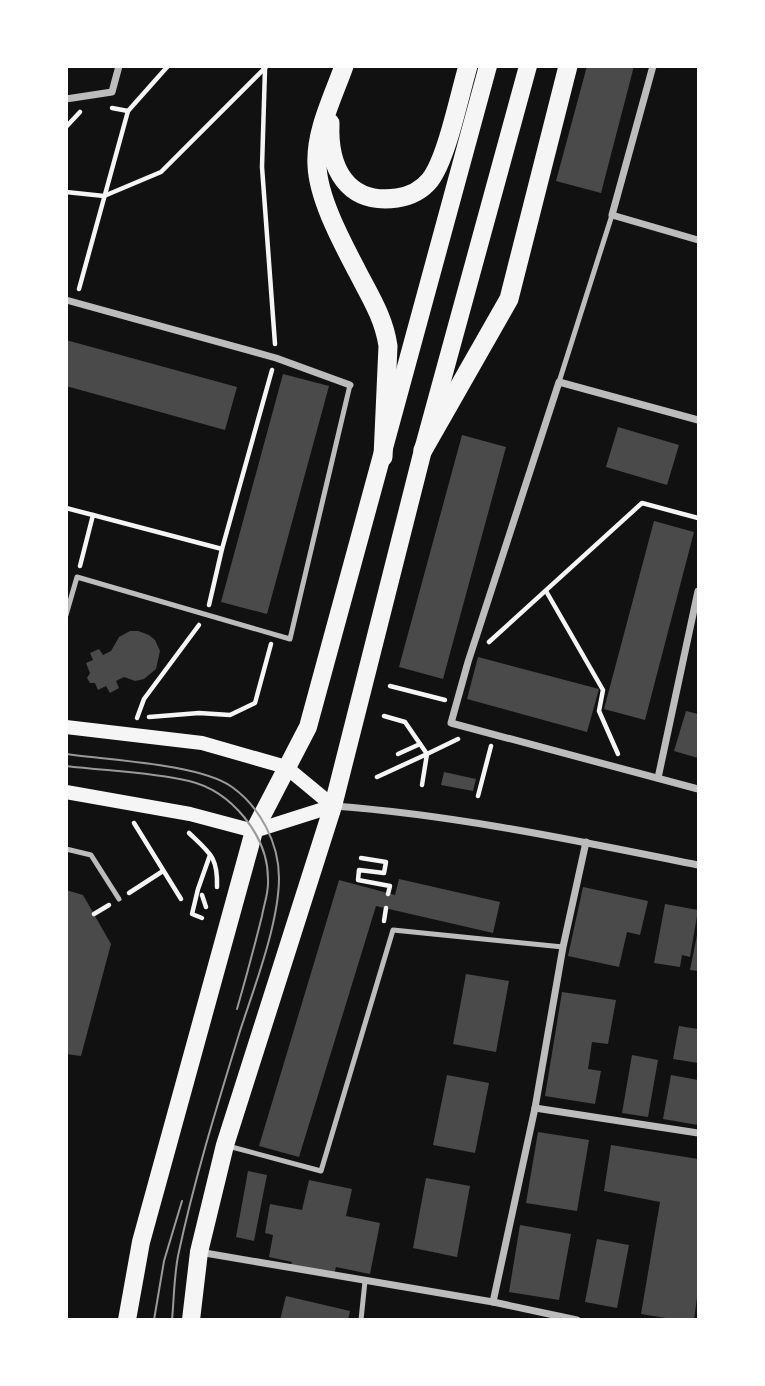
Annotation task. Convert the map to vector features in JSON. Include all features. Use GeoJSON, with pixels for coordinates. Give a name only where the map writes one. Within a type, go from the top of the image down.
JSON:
{"type":"FeatureCollection","features":[{"type":"Feature","properties":{"kind":"highway"},"geometry":{"type":"LineString","coordinates":[[344,66],[318,141],[317,166],[330,215],[376,306],[386,333],[388,346],[383,457]]}},
{"type":"Feature","properties":{"kind":"highway"},"geometry":{"type":"LineString","coordinates":[[333,98],[330,145],[333,160],[343,181],[352,189],[373,198],[402,197],[422,188],[435,171],[468,66]]}},
{"type":"Feature","properties":{"kind":"highway"},"geometry":{"type":"LineString","coordinates":[[424,450],[509,299],[568,66]]}},
{"type":"Feature","properties":{"kind":"main road"},"geometry":{"type":"LineString","coordinates":[[127,1320],[141,1241],[254,831],[307,727],[488,66]]}},
{"type":"Feature","properties":{"kind":"main road"},"geometry":{"type":"LineString","coordinates":[[191,1320],[199,1252],[225,1145],[333,806],[424,450],[528,66]]}},
{"type":"Feature","properties":{"kind":"main road"},"geometry":{"type":"LineString","coordinates":[[66,727],[202,743],[286,767],[333,806]]}},
{"type":"Feature","properties":{"kind":"main road"},"geometry":{"type":"LineString","coordinates":[[66,792],[190,814],[254,831],[333,806]]}},
{"type":"Feature","properties":{"kind":"street"},"geometry":{"type":"LineString","coordinates":[[66,99],[112,92],[119,66]]}},
{"type":"Feature","properties":{"kind":"street"},"geometry":{"type":"LineString","coordinates":[[653,66],[612,215],[698,240]]}},
{"type":"Feature","properties":{"kind":"street"},"geometry":{"type":"LineString","coordinates":[[71,301],[276,358],[350,384]]}},
{"type":"Feature","properties":{"kind":"street"},"geometry":{"type":"LineString","coordinates":[[698,420],[559,382],[468,662],[451,723],[698,789]]}},
{"type":"Feature","properties":{"kind":"street"},"geometry":{"type":"LineString","coordinates":[[659,778],[698,591]]}},
{"type":"Feature","properties":{"kind":"street"},"geometry":{"type":"LineString","coordinates":[[333,806],[395,810],[586,842],[698,865]]}},
{"type":"Feature","properties":{"kind":"street"},"geometry":{"type":"LineString","coordinates":[[494,1302],[536,1108],[563,947],[586,842]]}},
{"type":"Feature","properties":{"kind":"street"},"geometry":{"type":"LineString","coordinates":[[536,1108],[698,1132]]}},
{"type":"Feature","properties":{"kind":"street"},"geometry":{"type":"LineString","coordinates":[[199,1252],[494,1302],[577,1320]]}},
{"type":"Feature","properties":{"kind":"lane"},"geometry":{"type":"LineString","coordinates":[[559,382],[612,215]]}},
{"type":"Feature","properties":{"kind":"lane"},"geometry":{"type":"LineString","coordinates":[[66,615],[77,577],[290,639],[350,384]]}},
{"type":"Feature","properties":{"kind":"lane"},"geometry":{"type":"LineString","coordinates":[[66,849],[91,855],[119,899]]}},
{"type":"Feature","properties":{"kind":"lane"},"geometry":{"type":"LineString","coordinates":[[225,1145],[321,1171],[393,930],[563,947]]}},
{"type":"Feature","properties":{"kind":"lane"},"geometry":{"type":"LineString","coordinates":[[361,1320],[365,1282]]}},
{"type":"Feature","properties":{"kind":"path"},"geometry":{"type":"LineString","coordinates":[[71,301],[128,111],[168,66]]}},
{"type":"Feature","properties":{"kind":"path"},"geometry":{"type":"LineString","coordinates":[[66,192],[104,196],[161,172],[264,67]]}},
{"type":"Feature","properties":{"kind":"path"},"geometry":{"type":"LineString","coordinates":[[264,67],[262,167],[276,358],[222,549],[207,615],[144,699],[136,718],[199,713],[230,715],[255,703],[273,634]]}},
{"type":"Feature","properties":{"kind":"path"},"geometry":{"type":"LineString","coordinates":[[468,662],[642,503],[698,518]]}},
{"type":"Feature","properties":{"kind":"path"},"geometry":{"type":"LineString","coordinates":[[66,509],[222,549]]}},
{"type":"Feature","properties":{"kind":"path"},"geometry":{"type":"LineString","coordinates":[[77,577],[93,515]]}},
{"type":"Feature","properties":{"kind":"path"},"geometry":{"type":"LineString","coordinates":[[546,591],[603,690],[599,712],[626,770]]}},
{"type":"Feature","properties":{"kind":"path"},"geometry":{"type":"LineString","coordinates":[[390,685],[456,702]]}},
{"type":"Feature","properties":{"kind":"path"},"geometry":{"type":"LineString","coordinates":[[384,716],[405,722],[427,754],[422,785]]}},
{"type":"Feature","properties":{"kind":"path"},"geometry":{"type":"LineString","coordinates":[[478,796],[494,735]]}},
{"type":"Feature","properties":{"kind":"path"},"geometry":{"type":"LineString","coordinates":[[377,777],[450,743]]}},
{"type":"Feature","properties":{"kind":"path"},"geometry":{"type":"LineString","coordinates":[[398,754],[420,744]]}},
{"type":"Feature","properties":{"kind":"path"},"geometry":{"type":"LineString","coordinates":[[134,823],[181,899]]}},
{"type":"Feature","properties":{"kind":"path"},"geometry":{"type":"LineString","coordinates":[[186,831],[211,854],[218,867],[216,895]]}},
{"type":"Feature","properties":{"kind":"path"},"geometry":{"type":"LineString","coordinates":[[202,918],[192,914],[211,854]]}},
{"type":"Feature","properties":{"kind":"path"},"geometry":{"type":"LineString","coordinates":[[361,858],[386,862],[384,873],[359,870],[358,880],[390,886],[388,894]]}},
{"type":"Feature","properties":{"kind":"path"},"geometry":{"type":"LineString","coordinates":[[141,885],[163,871]]}},
{"type":"Feature","properties":{"kind":"path"},"geometry":{"type":"LineString","coordinates":[[202,881],[206,907]]}},
{"type":"Feature","properties":{"kind":"path"},"geometry":{"type":"LineString","coordinates":[[94,914],[109,905]]}},
{"type":"Feature","properties":{"kind":"building"},"geometry":{"type":"Polygon","coordinates":[[[587,66],[634,66],[601,193],[556,181],[587,66]]]}},
{"type":"Feature","properties":{"kind":"building"},"geometry":{"type":"Polygon","coordinates":[[[66,340],[237,387],[225,430],[66,386],[66,340]]]}},
{"type":"Feature","properties":{"kind":"building"},"geometry":{"type":"Polygon","coordinates":[[[283,374],[329,386],[267,614],[221,602],[283,374]]]}},
{"type":"Feature","properties":{"kind":"building"},"geometry":{"type":"Polygon","coordinates":[[[618,427],[679,445],[667,485],[606,467],[618,427]]]}},
{"type":"Feature","properties":{"kind":"building"},"geometry":{"type":"Polygon","coordinates":[[[462,435],[506,447],[443,679],[399,667],[462,435]]]}},
{"type":"Feature","properties":{"kind":"building"},"geometry":{"type":"Polygon","coordinates":[[[654,521],[694,532],[645,720],[604,709],[654,521]]]}},
{"type":"Feature","properties":{"kind":"building"},"geometry":{"type":"Polygon","coordinates":[[[130,631],[138,631],[155,640],[160,651],[156,669],[144,679],[135,681],[124,677],[116,681],[119,688],[110,693],[106,686],[98,690],[95,683],[90,683],[87,678],[90,673],[86,663],[93,660],[90,653],[99,649],[103,655],[111,651],[119,637],[130,631]]]}},
{"type":"Feature","properties":{"kind":"building"},"geometry":{"type":"Polygon","coordinates":[[[478,657],[599,689],[587,732],[467,699],[478,657]]]}},
{"type":"Feature","properties":{"kind":"building"},"geometry":{"type":"Polygon","coordinates":[[[686,711],[698,714],[698,758],[674,751],[686,711]]]}},
{"type":"Feature","properties":{"kind":"building"},"geometry":{"type":"Polygon","coordinates":[[[444,772],[476,779],[473,791],[441,785],[444,772]]]}},
{"type":"Feature","properties":{"kind":"building"},"geometry":{"type":"Polygon","coordinates":[[[399,879],[500,902],[493,933],[376,906],[299,1157],[259,1146],[339,880],[395,895],[399,879]]]}},
{"type":"Feature","properties":{"kind":"building"},"geometry":{"type":"Polygon","coordinates":[[[583,887],[648,901],[640,935],[627,932],[619,967],[568,956],[583,887]]]}},
{"type":"Feature","properties":{"kind":"building"},"geometry":{"type":"Polygon","coordinates":[[[66,890],[83,895],[111,944],[81,1056],[66,1054],[66,890]]]}},
{"type":"Feature","properties":{"kind":"building"},"geometry":{"type":"Polygon","coordinates":[[[665,904],[698,910],[690,957],[682,955],[680,967],[654,963],[665,904]]]}},
{"type":"Feature","properties":{"kind":"building"},"geometry":{"type":"Polygon","coordinates":[[[698,935],[698,971],[690,970],[698,935]]]}},
{"type":"Feature","properties":{"kind":"building"},"geometry":{"type":"Polygon","coordinates":[[[466,974],[509,981],[496,1052],[453,1044],[466,974]]]}},
{"type":"Feature","properties":{"kind":"building"},"geometry":{"type":"Polygon","coordinates":[[[562,992],[616,1000],[608,1044],[592,1042],[588,1069],[601,1071],[595,1104],[545,1096],[562,992]]]}},
{"type":"Feature","properties":{"kind":"building"},"geometry":{"type":"Polygon","coordinates":[[[679,1026],[698,1029],[698,1063],[673,1059],[679,1026]]]}},
{"type":"Feature","properties":{"kind":"building"},"geometry":{"type":"Polygon","coordinates":[[[632,1055],[658,1060],[648,1117],[622,1113],[632,1055]]]}},
{"type":"Feature","properties":{"kind":"building"},"geometry":{"type":"Polygon","coordinates":[[[447,1075],[489,1083],[475,1153],[433,1145],[447,1075]]]}},
{"type":"Feature","properties":{"kind":"building"},"geometry":{"type":"Polygon","coordinates":[[[671,1075],[698,1080],[698,1125],[663,1119],[671,1075]]]}},
{"type":"Feature","properties":{"kind":"building"},"geometry":{"type":"Polygon","coordinates":[[[538,1132],[589,1140],[577,1211],[526,1203],[538,1132]]]}},
{"type":"Feature","properties":{"kind":"building"},"geometry":{"type":"Polygon","coordinates":[[[611,1145],[698,1159],[698,1290],[694,1320],[641,1314],[660,1202],[604,1191],[611,1145]]]}},
{"type":"Feature","properties":{"kind":"building"},"geometry":{"type":"Polygon","coordinates":[[[248,1171],[267,1175],[254,1241],[236,1237],[248,1171]]]}},
{"type":"Feature","properties":{"kind":"building"},"geometry":{"type":"Polygon","coordinates":[[[426,1178],[470,1186],[457,1257],[413,1248],[426,1178]]]}},
{"type":"Feature","properties":{"kind":"building"},"geometry":{"type":"Polygon","coordinates":[[[309,1180],[352,1189],[346,1216],[380,1223],[370,1274],[336,1267],[334,1274],[291,1265],[292,1262],[269,1257],[273,1235],[265,1233],[270,1204],[302,1210],[309,1180]]]}},
{"type":"Feature","properties":{"kind":"building"},"geometry":{"type":"Polygon","coordinates":[[[520,1225],[571,1234],[559,1300],[509,1292],[520,1225]]]}},
{"type":"Feature","properties":{"kind":"building"},"geometry":{"type":"Polygon","coordinates":[[[597,1239],[629,1245],[617,1308],[585,1302],[597,1239]]]}},
{"type":"Feature","properties":{"kind":"building"},"geometry":{"type":"Polygon","coordinates":[[[286,1296],[350,1311],[348,1320],[280,1320],[286,1296]]]}},
{"type":"Feature","properties":{"kind":"tram line"},"geometry":{"type":"LineString","coordinates":[[66,754],[176,768],[217,779],[232,787],[251,805],[266,827],[276,852],[279,878],[275,915],[214,1115],[184,1228],[177,1264],[172,1320]]}},
{"type":"Feature","properties":{"kind":"tram line"},"geometry":{"type":"LineString","coordinates":[[66,766],[174,778],[204,786],[232,805],[254,831],[262,847],[268,884],[237,1009]]}},
{"type":"Feature","properties":{"kind":"tram line"},"geometry":{"type":"LineString","coordinates":[[154,1320],[164,1261],[182,1201]]}}]}
